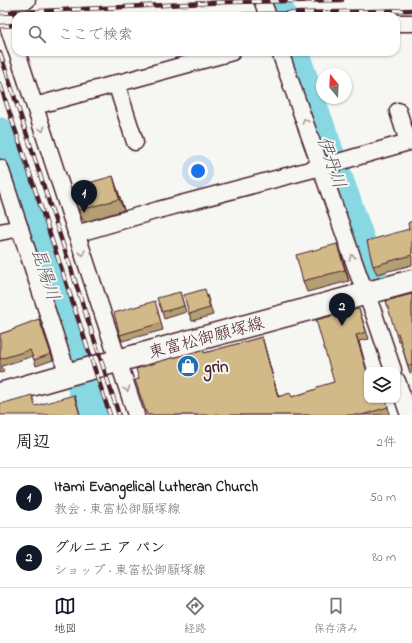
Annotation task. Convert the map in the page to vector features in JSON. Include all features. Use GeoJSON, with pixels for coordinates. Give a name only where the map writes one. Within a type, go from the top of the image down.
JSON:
{"type":"FeatureCollection","features":[{"type":"Feature","properties":{"kind":"main road","name":"東富松御願塚線"},"geometry":{"type":"LineString","coordinates":[[0,394],[412,281]]}},
{"type":"Feature","properties":{"kind":"street"},"geometry":{"type":"LineString","coordinates":[[12,35],[0,2],[27,0]]}},
{"type":"Feature","properties":{"kind":"street"},"geometry":{"type":"LineString","coordinates":[[262,0],[266,12]]}},
{"type":"Feature","properties":{"kind":"street"},"geometry":{"type":"LineString","coordinates":[[400,23],[412,23]]}},
{"type":"Feature","properties":{"kind":"street"},"geometry":{"type":"LineString","coordinates":[[19,56],[136,415]]}},
{"type":"Feature","properties":{"kind":"street"},"geometry":{"type":"LineString","coordinates":[[35,106],[217,56]]}},
{"type":"Feature","properties":{"kind":"street"},"geometry":{"type":"LineString","coordinates":[[282,56],[328,165],[366,294],[392,367]]}},
{"type":"Feature","properties":{"kind":"street"},"geometry":{"type":"LineString","coordinates":[[116,83],[135,142]]}},
{"type":"Feature","properties":{"kind":"street"},"geometry":{"type":"LineString","coordinates":[[76,234],[410,141],[398,111]]}},
{"type":"Feature","properties":{"kind":"street"},"geometry":{"type":"LineString","coordinates":[[0,168],[20,228],[75,373]]}},
{"type":"Feature","properties":{"kind":"street"},"geometry":{"type":"LineString","coordinates":[[0,232],[20,228]]}},
{"type":"Feature","properties":{"kind":"street"},"geometry":{"type":"LineString","coordinates":[[400,390],[409,415]]}},
{"type":"Feature","properties":{"kind":"building"},"geometry":{"type":"Polygon","coordinates":[[[113,176],[119,199],[81,210],[78,209],[72,190],[78,188],[78,186],[113,176]]]}},
{"type":"Feature","properties":{"kind":"building"},"geometry":{"type":"Polygon","coordinates":[[[412,221],[412,255],[373,266],[367,241],[409,229],[408,223],[412,221]]]}},
{"type":"Feature","properties":{"kind":"building"},"geometry":{"type":"Polygon","coordinates":[[[337,244],[345,270],[303,281],[296,255],[337,244]]]}},
{"type":"Feature","properties":{"kind":"building"},"geometry":{"type":"Polygon","coordinates":[[[205,289],[210,308],[189,314],[184,295],[205,289]]]}},
{"type":"Feature","properties":{"kind":"building"},"geometry":{"type":"Polygon","coordinates":[[[180,292],[184,306],[162,312],[157,298],[180,292]]]}},
{"type":"Feature","properties":{"kind":"building"},"geometry":{"type":"Polygon","coordinates":[[[412,294],[412,365],[408,366],[386,301],[412,294]]]}},
{"type":"Feature","properties":{"kind":"building"},"geometry":{"type":"Polygon","coordinates":[[[155,301],[161,323],[120,335],[114,313],[155,301]]]}},
{"type":"Feature","properties":{"kind":"building"},"geometry":{"type":"Polygon","coordinates":[[[359,309],[366,332],[356,335],[366,367],[364,367],[364,403],[387,403],[388,407],[362,415],[147,415],[135,380],[139,379],[136,369],[204,350],[204,353],[262,337],[278,397],[290,393],[292,397],[334,382],[316,320],[359,309]]]}},
{"type":"Feature","properties":{"kind":"building"},"geometry":{"type":"Polygon","coordinates":[[[39,319],[51,354],[34,360],[30,350],[0,359],[0,334],[39,319]]]}},
{"type":"Feature","properties":{"kind":"building"},"geometry":{"type":"Polygon","coordinates":[[[32,395],[35,406],[74,395],[80,415],[0,415],[0,404],[32,395]]]}},
{"type":"Feature","properties":{"kind":"waterway","name":"伊丹川"},"geometry":{"type":"LineString","coordinates":[[275,0],[280,12]]}},
{"type":"Feature","properties":{"kind":"waterway","name":"伊丹川"},"geometry":{"type":"LineString","coordinates":[[294,56],[371,273]]}},
{"type":"Feature","properties":{"kind":"waterway","name":"昆陽川"},"geometry":{"type":"LineString","coordinates":[[0,133],[92,415]]}},
{"type":"Feature","properties":{"kind":"railway"},"geometry":{"type":"LineString","coordinates":[[21,12],[228,2],[342,0]]}},
{"type":"Feature","properties":{"kind":"railway"},"geometry":{"type":"LineString","coordinates":[[340,12],[412,10]]}},
{"type":"Feature","properties":{"kind":"railway"},"geometry":{"type":"LineString","coordinates":[[0,13],[12,12]]}},
{"type":"Feature","properties":{"kind":"railway"},"geometry":{"type":"LineString","coordinates":[[0,26],[12,25]]}},
{"type":"Feature","properties":{"kind":"railway"},"geometry":{"type":"LineString","coordinates":[[0,53],[119,415]]}},
{"type":"Feature","properties":{"kind":"railway"},"geometry":{"type":"LineString","coordinates":[[0,84],[110,415]]}},
{"type":"Feature","properties":{"kind":"place","name":"Itami Evangelical Lutheran Church"},"geometry":{"type":"Point","coordinates":[84,213]}},
{"type":"Feature","properties":{"kind":"place","name":"グルニエ ア パン"},"geometry":{"type":"Point","coordinates":[342,326]}},
{"type":"Feature","properties":{"kind":"place","name":"grin"},"geometry":{"type":"Point","coordinates":[188,366]}}]}
